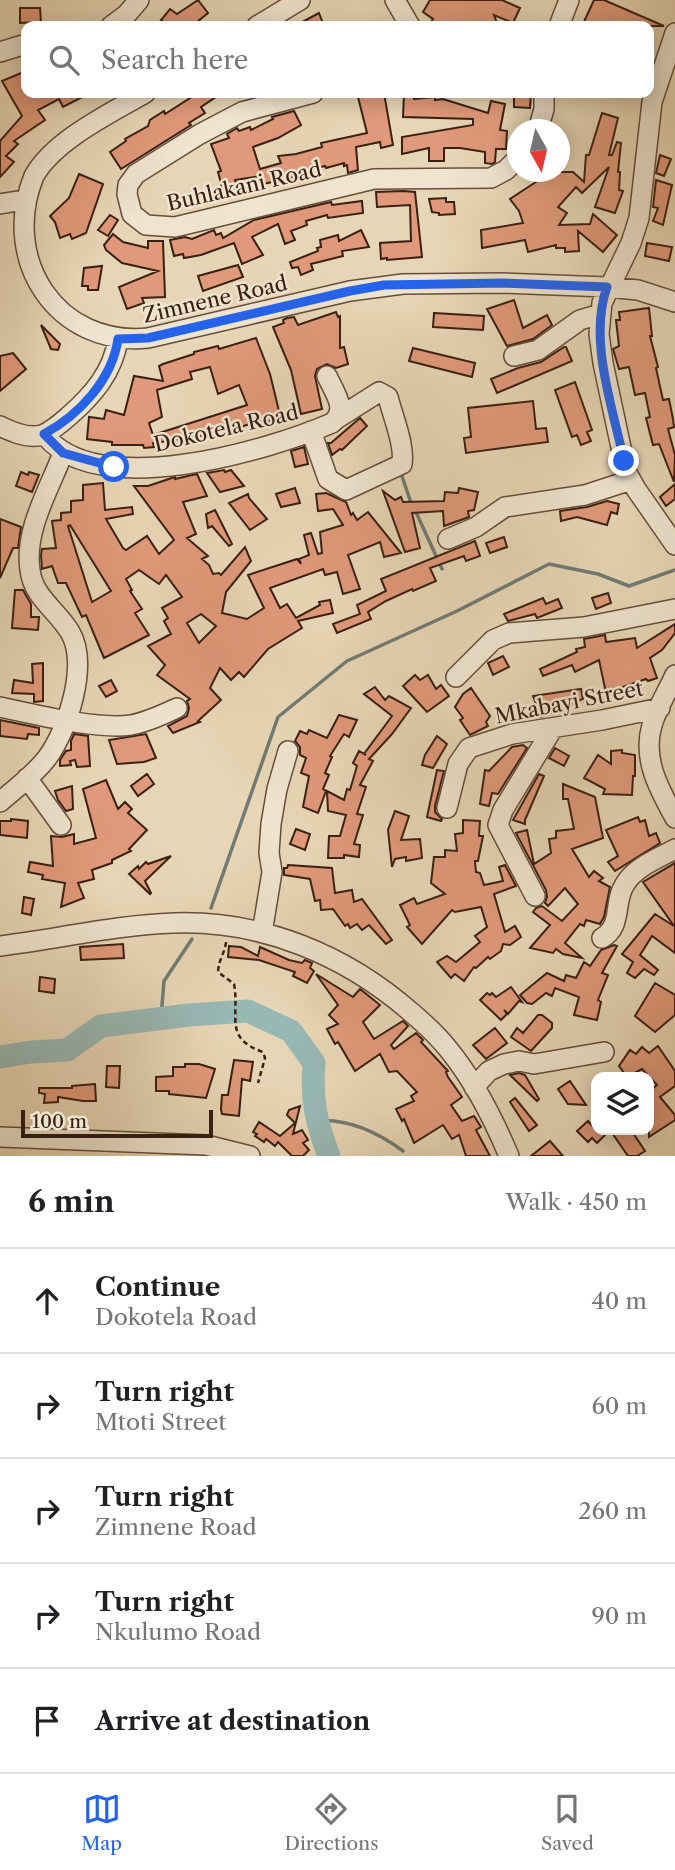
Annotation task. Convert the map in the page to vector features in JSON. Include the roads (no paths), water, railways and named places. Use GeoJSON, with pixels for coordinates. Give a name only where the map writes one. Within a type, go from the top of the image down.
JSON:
{"type":"FeatureCollection","features":[{"type":"Feature","properties":{"kind":"street"},"geometry":{"type":"LineString","coordinates":[[118,21],[139,0]]}},
{"type":"Feature","properties":{"kind":"street"},"geometry":{"type":"LineString","coordinates":[[265,21],[300,0]]}},
{"type":"Feature","properties":{"kind":"street"},"geometry":{"type":"LineString","coordinates":[[395,0],[407,21]]}},
{"type":"Feature","properties":{"kind":"street"},"geometry":{"type":"LineString","coordinates":[[561,21],[569,0]]}},
{"type":"Feature","properties":{"kind":"street"},"geometry":{"type":"LineString","coordinates":[[654,96],[675,33]]}},
{"type":"Feature","properties":{"kind":"street"},"geometry":{"type":"LineString","coordinates":[[0,52],[21,46]]}},
{"type":"Feature","properties":{"kind":"street","name":"Zimnene Road"},"geometry":{"type":"LineString","coordinates":[[137,98],[70,139],[51,154],[34,176],[21,214],[20,244],[25,264],[37,290],[51,307],[75,325],[103,337],[148,338],[384,285],[503,283],[607,287],[638,290],[675,302]]}},
{"type":"Feature","properties":{"kind":"street","name":"Buhlakani Road"},"geometry":{"type":"LineString","coordinates":[[294,98],[242,112],[143,169],[128,185],[127,200],[132,214],[146,225],[174,227],[374,179],[491,178],[507,169]]}},
{"type":"Feature","properties":{"kind":"street"},"geometry":{"type":"LineString","coordinates":[[541,119],[544,98]]}},
{"type":"Feature","properties":{"kind":"street"},"geometry":{"type":"LineString","coordinates":[[653,98],[639,218],[631,243],[607,287],[600,314],[599,334],[624,461],[631,480],[675,545]]}},
{"type":"Feature","properties":{"kind":"street"},"geometry":{"type":"LineString","coordinates":[[0,204],[24,200]]}},
{"type":"Feature","properties":{"kind":"street"},"geometry":{"type":"LineString","coordinates":[[514,356],[538,350],[580,320],[600,314]]}},
{"type":"Feature","properties":{"kind":"street"},"geometry":{"type":"LineString","coordinates":[[0,426],[27,435],[44,434],[71,414],[98,387],[118,339]]}},
{"type":"Feature","properties":{"kind":"street"},"geometry":{"type":"LineString","coordinates":[[327,376],[341,405],[338,418]]}},
{"type":"Feature","properties":{"kind":"street","name":"Dokotela Road"},"geometry":{"type":"LineString","coordinates":[[44,434],[63,453],[99,464],[147,469],[223,456],[311,431],[338,418],[379,392],[388,397],[404,451],[402,464],[346,490],[328,480],[311,431]]}},
{"type":"Feature","properties":{"kind":"street"},"geometry":{"type":"LineString","coordinates":[[0,802],[51,752],[65,719],[77,675],[77,653],[71,633],[36,590],[31,579],[29,557],[32,533],[63,453]]}},
{"type":"Feature","properties":{"kind":"street"},"geometry":{"type":"LineString","coordinates":[[448,539],[476,527],[505,507],[585,495],[631,480]]}},
{"type":"Feature","properties":{"kind":"street"},"geometry":{"type":"LineString","coordinates":[[456,677],[493,640],[509,633],[584,627],[675,609]]}},
{"type":"Feature","properties":{"kind":"street"},"geometry":{"type":"LineString","coordinates":[[674,813],[658,786],[650,754],[652,725],[667,699],[675,675]]}},
{"type":"Feature","properties":{"kind":"street","name":"Mkabayi Street"},"geometry":{"type":"LineString","coordinates":[[447,808],[458,764],[469,748],[498,737],[553,728],[667,699]]}},
{"type":"Feature","properties":{"kind":"street"},"geometry":{"type":"LineString","coordinates":[[0,706],[112,725],[132,725],[177,708]]}},
{"type":"Feature","properties":{"kind":"street"},"geometry":{"type":"LineString","coordinates":[[535,896],[498,825],[503,810],[553,728]]}},
{"type":"Feature","properties":{"kind":"street"},"geometry":{"type":"LineString","coordinates":[[262,933],[272,872],[269,853],[271,824],[276,789],[288,751]]}},
{"type":"Feature","properties":{"kind":"street"},"geometry":{"type":"LineString","coordinates":[[27,778],[61,825]]}},
{"type":"Feature","properties":{"kind":"street"},"geometry":{"type":"LineString","coordinates":[[602,938],[612,931],[616,923],[621,891],[628,880],[675,849]]}},
{"type":"Feature","properties":{"kind":"street"},"geometry":{"type":"LineString","coordinates":[[0,946],[154,924],[194,923],[262,933],[323,953],[375,984],[431,1030],[448,1048],[495,1122],[509,1156]]}},
{"type":"Feature","properties":{"kind":"street"},"geometry":{"type":"LineString","coordinates":[[474,1087],[489,1071],[504,1064],[519,1060],[534,1064],[604,1052]]}},
{"type":"Feature","properties":{"kind":"street"},"geometry":{"type":"LineString","coordinates":[[0,1137],[169,1142],[250,1156]]}},
{"type":"Feature","properties":{"kind":"waterway"},"geometry":{"type":"LineString","coordinates":[[401,473],[411,503]]}},
{"type":"Feature","properties":{"kind":"waterway"},"geometry":{"type":"LineString","coordinates":[[415,510],[442,569]]}},
{"type":"Feature","properties":{"kind":"waterway"},"geometry":{"type":"LineString","coordinates":[[211,908],[278,717],[347,661],[457,611],[549,564],[598,574],[629,586],[675,570]]}},
{"type":"Feature","properties":{"kind":"waterway"},"geometry":{"type":"LineString","coordinates":[[161,1018],[164,981],[192,939]]}},
{"type":"Feature","properties":{"kind":"waterway"},"geometry":{"type":"LineString","coordinates":[[0,1057],[67,1050],[101,1026],[248,1011],[291,1031],[314,1063],[316,1111],[329,1156]]}},
{"type":"Feature","properties":{"kind":"waterway"},"geometry":{"type":"LineString","coordinates":[[316,1121],[351,1124],[383,1138],[403,1151]]}}]}
